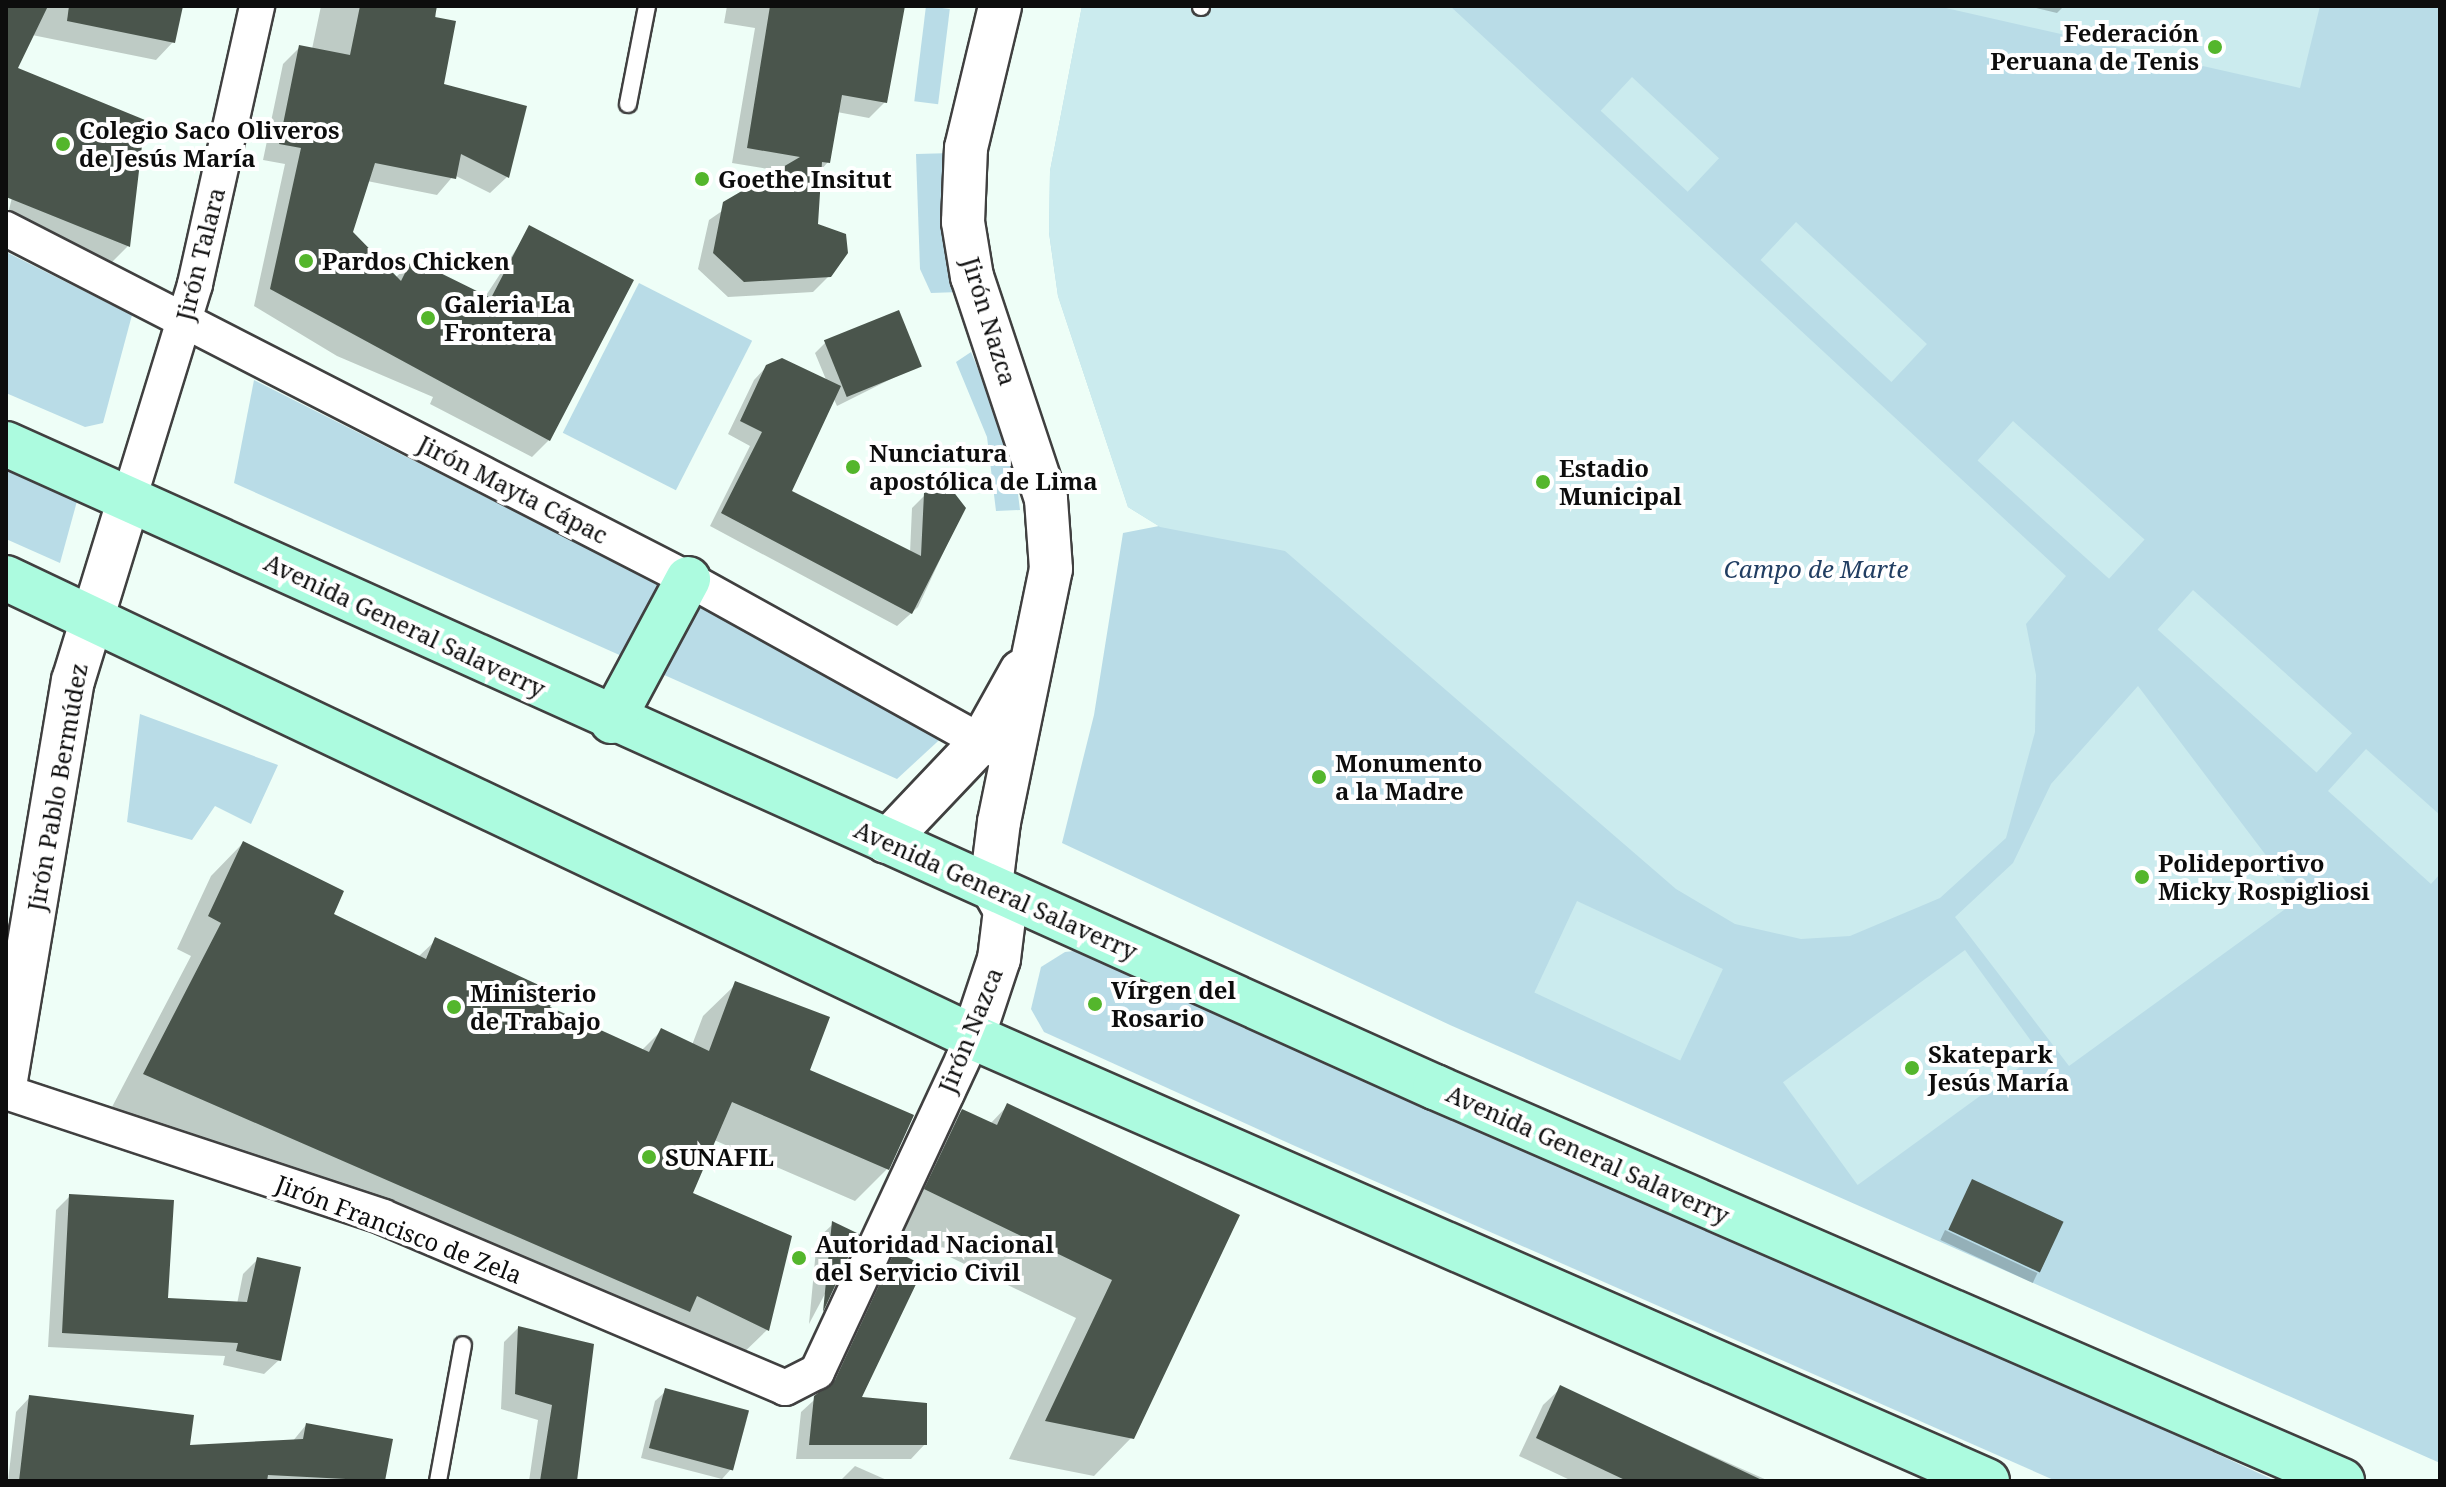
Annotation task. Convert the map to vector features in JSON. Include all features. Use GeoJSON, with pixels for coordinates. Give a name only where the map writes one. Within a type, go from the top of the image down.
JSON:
{"type":"FeatureCollection","features":[{"type":"Feature","properties":{"kind":"main road","name":"Avenida General Salaverry"},"geometry":{"type":"LineString","coordinates":[[6,444],[612,721],[2342,1481]]}},
{"type":"Feature","properties":{"kind":"main road"},"geometry":{"type":"LineString","coordinates":[[6,578],[973,1037],[1987,1481]]}},
{"type":"Feature","properties":{"kind":"main road"},"geometry":{"type":"LineString","coordinates":[[612,721],[688,579]]}},
{"type":"Feature","properties":{"kind":"street","name":"Jirón Talara"},"geometry":{"type":"LineString","coordinates":[[129,499],[184,320],[257,6]]}},
{"type":"Feature","properties":{"kind":"street","name":"Jirón Nazca"},"geometry":{"type":"LineString","coordinates":[[785,1388],[817,1372],[973,1037],[999,959],[1005,910],[991,886],[998,750],[1039,634],[1051,569],[1046,499],[972,277],[963,222],[966,148],[1000,6]]}},
{"type":"Feature","properties":{"kind":"street","name":"Jirón Mayta Cápac"},"geometry":{"type":"LineString","coordinates":[[6,229],[688,579],[998,750]]}},
{"type":"Feature","properties":{"kind":"street","name":"Jirón Pablo Bermúdez"},"geometry":{"type":"LineString","coordinates":[[6,1080],[73,681],[129,499]]}},
{"type":"Feature","properties":{"kind":"street","name":"Jirón Nazca"},"geometry":{"type":"LineString","coordinates":[[886,842],[998,750]]}},
{"type":"Feature","properties":{"kind":"street","name":"Jirón Francisco de Zela"},"geometry":{"type":"LineString","coordinates":[[6,1092],[383,1217],[785,1388]]}},
{"type":"Feature","properties":{"kind":"lane"},"geometry":{"type":"LineString","coordinates":[[628,104],[647,6]]}},
{"type":"Feature","properties":{"kind":"lane"},"geometry":{"type":"LineString","coordinates":[[438,1481],[463,1345]]}},
{"type":"Feature","properties":{"kind":"green space"},"geometry":{"type":"Polygon","coordinates":[[[926,6],[950,9],[938,104],[914,101],[926,6]]]}},
{"type":"Feature","properties":{"kind":"green space","name":"Campo de Marte"},"geometry":{"type":"Polygon","coordinates":[[[1082,6],[2440,6],[2440,1463],[1450,1025],[1062,843],[1094,715],[1123,533],[1159,526],[1128,507],[1058,296],[1049,233],[1050,171],[1082,6]]]}},
{"type":"Feature","properties":{"kind":"green space","name":"Estadio Municipal"},"geometry":{"type":"Polygon","coordinates":[[[1082,6],[1450,6],[2066,576],[2026,624],[2036,675],[2035,732],[2006,838],[1940,898],[1850,936],[1801,939],[1735,924],[1676,889],[1285,551],[1160,527],[1128,507],[1058,296],[1049,232],[1050,171],[1082,6]]]}},
{"type":"Feature","properties":{"kind":"green space","name":"Federación Peruana de Tenis"},"geometry":{"type":"Polygon","coordinates":[[[1937,6],[2320,6],[2300,88],[1937,6]]]}},
{"type":"Feature","properties":{"kind":"green space"},"geometry":{"type":"Polygon","coordinates":[[[1632,77],[1719,158],[1688,192],[1601,111],[1632,77]]]}},
{"type":"Feature","properties":{"kind":"green space"},"geometry":{"type":"Polygon","coordinates":[[[953,153],[959,292],[931,293],[920,269],[916,154],[953,153]]]}},
{"type":"Feature","properties":{"kind":"green space"},"geometry":{"type":"Polygon","coordinates":[[[1796,222],[1927,344],[1891,382],[1761,260],[1796,222]]]}},
{"type":"Feature","properties":{"kind":"green space"},"geometry":{"type":"Polygon","coordinates":[[[6,252],[132,315],[103,423],[85,427],[6,393],[6,252]]]}},
{"type":"Feature","properties":{"kind":"green space"},"geometry":{"type":"Polygon","coordinates":[[[639,283],[752,341],[676,490],[563,433],[639,283]]]}},
{"type":"Feature","properties":{"kind":"green space"},"geometry":{"type":"Polygon","coordinates":[[[971,352],[1013,454],[1020,510],[996,511],[987,437],[956,362],[971,352]]]}},
{"type":"Feature","properties":{"kind":"green space"},"geometry":{"type":"Polygon","coordinates":[[[254,380],[949,731],[897,779],[234,483],[254,380]]]}},
{"type":"Feature","properties":{"kind":"green space"},"geometry":{"type":"Polygon","coordinates":[[[2013,421],[2145,539],[2109,579],[1978,460],[2013,421]]]}},
{"type":"Feature","properties":{"kind":"green space"},"geometry":{"type":"Polygon","coordinates":[[[6,447],[82,483],[60,563],[6,539],[6,447]]]}},
{"type":"Feature","properties":{"kind":"green space"},"geometry":{"type":"Polygon","coordinates":[[[2193,590],[2352,733],[2317,773],[2158,629],[2193,590]]]}},
{"type":"Feature","properties":{"kind":"green space","name":"Polideportivo Micky Rospigliosi"},"geometry":{"type":"Polygon","coordinates":[[[2138,686],[2299,899],[2069,1066],[1955,917],[2013,863],[2051,784],[2138,686]]]}},
{"type":"Feature","properties":{"kind":"green space"},"geometry":{"type":"Polygon","coordinates":[[[140,714],[278,765],[251,824],[215,806],[192,840],[127,822],[140,714]]]}},
{"type":"Feature","properties":{"kind":"green space"},"geometry":{"type":"Polygon","coordinates":[[[2366,749],[2440,815],[2440,874],[2431,884],[2328,791],[2366,749]]]}},
{"type":"Feature","properties":{"kind":"green space"},"geometry":{"type":"Polygon","coordinates":[[[1577,901],[1723,969],[1680,1061],[1534,993],[1577,901]]]}},
{"type":"Feature","properties":{"kind":"green space"},"geometry":{"type":"Polygon","coordinates":[[[1091,949],[1832,1277],[2276,1481],[2056,1481],[1295,1146],[1044,1032],[1031,1009],[1041,967],[1065,952],[1091,949]]]}},
{"type":"Feature","properties":{"kind":"green space","name":"Skatepark Jesús María"},"geometry":{"type":"Polygon","coordinates":[[[1965,950],[2040,1053],[1858,1185],[1783,1082],[1965,950]]]}},
{"type":"Feature","properties":{"kind":"building"},"geometry":{"type":"Polygon","coordinates":[[[6,6],[48,6],[18,68],[145,120],[130,247],[6,197],[6,6]]]}},
{"type":"Feature","properties":{"kind":"building"},"geometry":{"type":"Polygon","coordinates":[[[69,6],[183,6],[175,43],[67,21],[69,6]]]}},
{"type":"Feature","properties":{"kind":"building"},"geometry":{"type":"Polygon","coordinates":[[[360,6],[437,6],[435,17],[456,21],[444,84],[527,106],[509,178],[461,154],[456,179],[375,163],[353,232],[401,281],[412,259],[491,298],[529,225],[634,280],[550,441],[270,289],[301,148],[279,144],[299,45],[350,55],[360,6]]]}},
{"type":"Feature","properties":{"kind":"building"},"geometry":{"type":"Polygon","coordinates":[[[770,6],[905,6],[887,103],[842,95],[830,163],[822,162],[818,224],[846,234],[848,253],[831,277],[744,282],[713,253],[723,202],[800,157],[747,148],[770,6]]]}},
{"type":"Feature","properties":{"kind":"building"},"geometry":{"type":"Polygon","coordinates":[[[899,310],[922,367],[847,397],[824,340],[899,310]]]}},
{"type":"Feature","properties":{"kind":"building"},"geometry":{"type":"Polygon","coordinates":[[[782,358],[841,386],[792,491],[921,556],[924,493],[949,486],[966,508],[912,614],[721,513],[762,432],[740,421],[766,365],[782,358]]]}},
{"type":"Feature","properties":{"kind":"building"},"geometry":{"type":"Polygon","coordinates":[[[243,841],[344,891],[334,914],[426,959],[435,937],[556,993],[550,1007],[649,1052],[661,1028],[709,1051],[735,981],[830,1017],[810,1070],[914,1115],[889,1170],[732,1102],[693,1193],[792,1236],[769,1331],[697,1296],[690,1312],[143,1074],[221,923],[208,916],[243,841]]]}},
{"type":"Feature","properties":{"kind":"building"},"geometry":{"type":"Polygon","coordinates":[[[1007,1103],[1240,1215],[1134,1439],[1045,1421],[1112,1280],[924,1189],[962,1109],[997,1125],[1007,1103]]]}},
{"type":"Feature","properties":{"kind":"building"},"geometry":{"type":"Polygon","coordinates":[[[1972,1179],[2064,1222],[2040,1272],[1948,1230],[1972,1179]]]}},
{"type":"Feature","properties":{"kind":"building"},"geometry":{"type":"Polygon","coordinates":[[[69,1194],[174,1200],[168,1298],[247,1302],[257,1257],[301,1267],[281,1361],[236,1351],[238,1343],[62,1333],[69,1194]]]}},
{"type":"Feature","properties":{"kind":"building"},"geometry":{"type":"Polygon","coordinates":[[[832,1221],[859,1234],[823,1312],[832,1221]]]}},
{"type":"Feature","properties":{"kind":"building"},"geometry":{"type":"Polygon","coordinates":[[[895,1251],[915,1261],[909,1275],[918,1280],[862,1397],[927,1403],[927,1445],[809,1445],[814,1396],[835,1380],[895,1251]]]}},
{"type":"Feature","properties":{"kind":"building"},"geometry":{"type":"Polygon","coordinates":[[[518,1326],[594,1344],[577,1481],[540,1481],[552,1405],[515,1394],[518,1326]]]}},
{"type":"Feature","properties":{"kind":"building"},"geometry":{"type":"Polygon","coordinates":[[[1560,1385],[1764,1481],[1627,1481],[1536,1438],[1560,1385]]]}},
{"type":"Feature","properties":{"kind":"building"},"geometry":{"type":"Polygon","coordinates":[[[665,1388],[749,1411],[733,1470],[649,1448],[665,1388]]]}},
{"type":"Feature","properties":{"kind":"building"},"geometry":{"type":"Polygon","coordinates":[[[29,1395],[194,1415],[190,1445],[303,1439],[306,1423],[393,1439],[385,1481],[268,1475],[267,1481],[19,1481],[29,1395]]]}},
{"type":"Feature","properties":{"kind":"place","name":"Federación Peruana de Tenis"},"geometry":{"type":"Point","coordinates":[2215,47]}},
{"type":"Feature","properties":{"kind":"place","name":"Colegio Saco Oliveros de Jesús María"},"geometry":{"type":"Point","coordinates":[63,144]}},
{"type":"Feature","properties":{"kind":"place","name":"Goethe Insitut"},"geometry":{"type":"Point","coordinates":[702,179]}},
{"type":"Feature","properties":{"kind":"place","name":"Pardos Chicken"},"geometry":{"type":"Point","coordinates":[306,261]}},
{"type":"Feature","properties":{"kind":"place","name":"Galeria La Frontera"},"geometry":{"type":"Point","coordinates":[428,318]}},
{"type":"Feature","properties":{"kind":"place","name":"Nunciatura apostólica de Lima"},"geometry":{"type":"Point","coordinates":[853,467]}},
{"type":"Feature","properties":{"kind":"place","name":"Estadio Municipal"},"geometry":{"type":"Point","coordinates":[1543,482]}},
{"type":"Feature","properties":{"kind":"place","name":"Monumento a la Madre"},"geometry":{"type":"Point","coordinates":[1319,777]}},
{"type":"Feature","properties":{"kind":"place","name":"Polideportivo Micky Rospigliosi"},"geometry":{"type":"Point","coordinates":[2142,877]}},
{"type":"Feature","properties":{"kind":"place","name":"Vírgen del Rosario"},"geometry":{"type":"Point","coordinates":[1095,1004]}},
{"type":"Feature","properties":{"kind":"place","name":"Ministerio de Trabajo"},"geometry":{"type":"Point","coordinates":[454,1007]}},
{"type":"Feature","properties":{"kind":"place","name":"Skatepark Jesús María"},"geometry":{"type":"Point","coordinates":[1912,1068]}},
{"type":"Feature","properties":{"kind":"place","name":"SUNAFIL"},"geometry":{"type":"Point","coordinates":[649,1157]}},
{"type":"Feature","properties":{"kind":"place","name":"Autoridad Nacional del Servicio Civil"},"geometry":{"type":"Point","coordinates":[799,1258]}}]}
